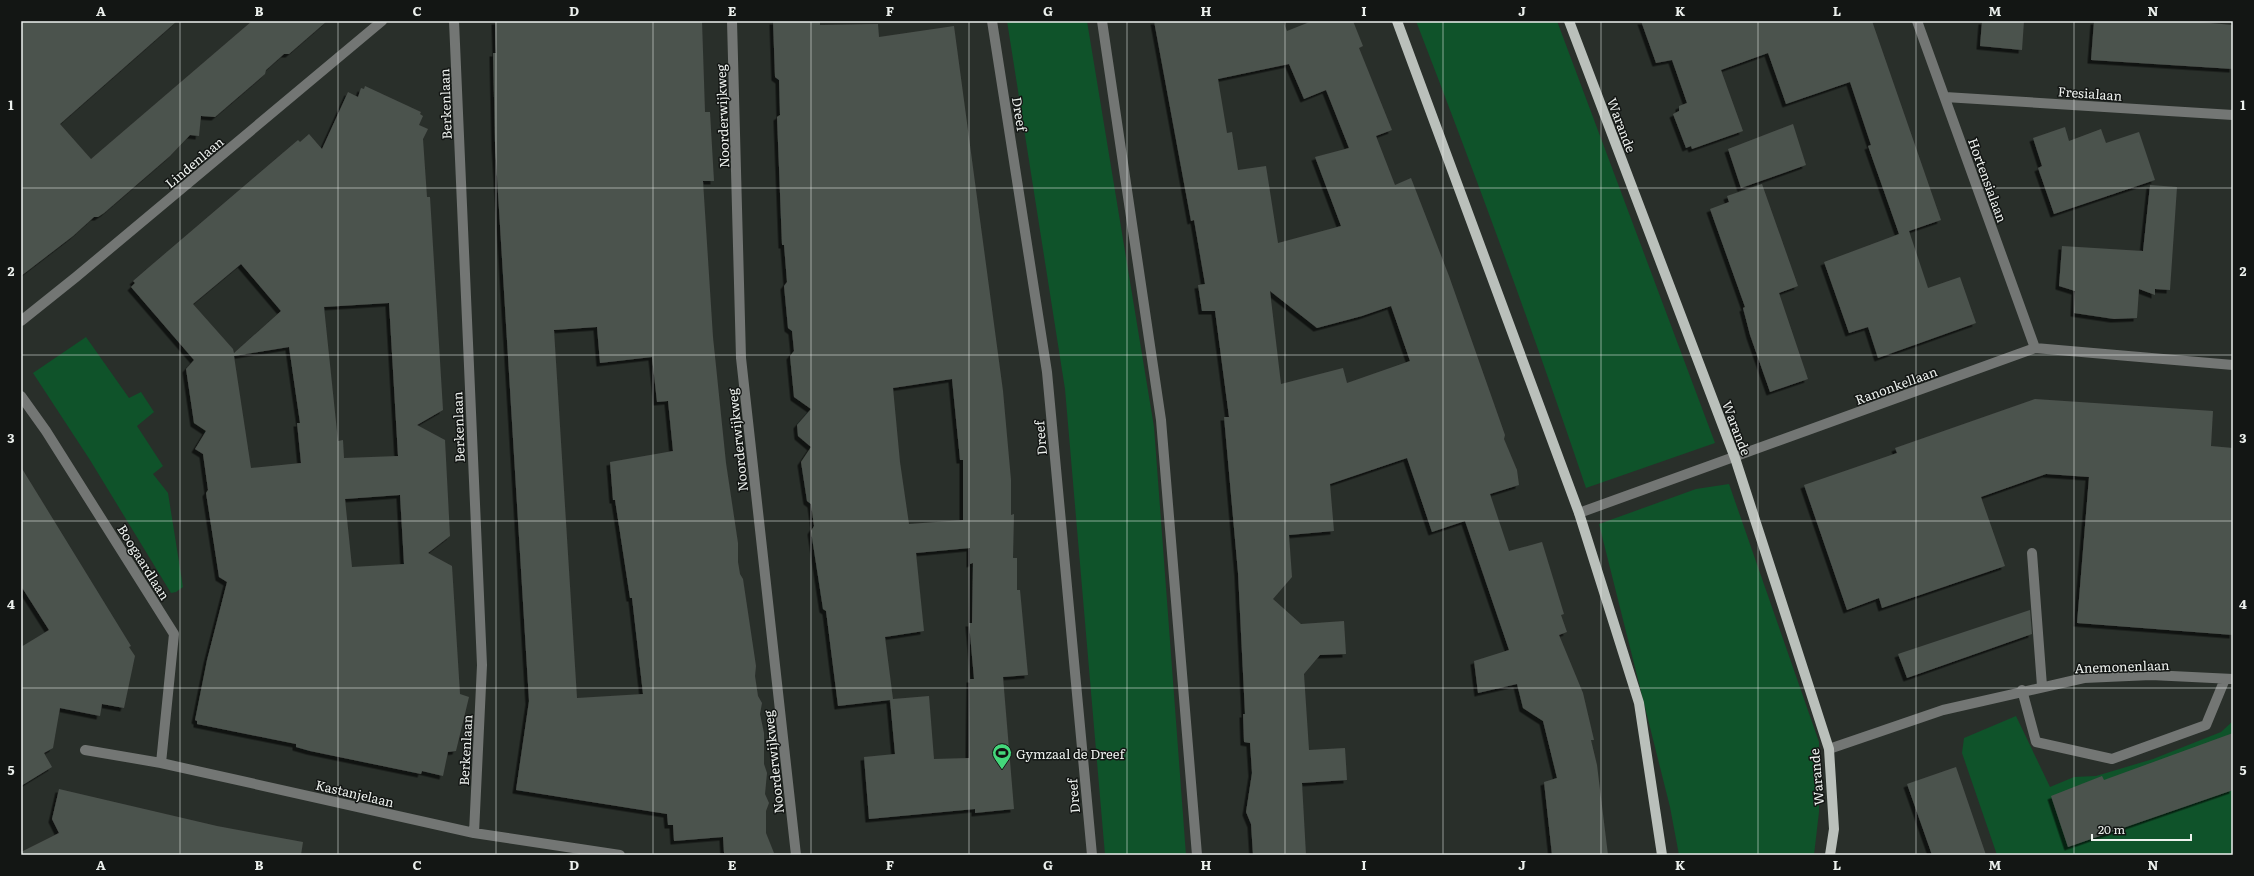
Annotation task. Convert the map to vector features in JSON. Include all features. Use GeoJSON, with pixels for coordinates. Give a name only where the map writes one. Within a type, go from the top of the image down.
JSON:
{"type":"FeatureCollection","features":[{"type":"Feature","properties":{"kind":"main road"},"geometry":{"type":"LineString","coordinates":[[1397,21],[1579,513],[1639,703],[1662,855]]}},
{"type":"Feature","properties":{"kind":"main road","name":"Warande"},"geometry":{"type":"LineString","coordinates":[[1569,21],[1735,458],[1829,749],[1834,829],[1830,855]]}},
{"type":"Feature","properties":{"kind":"street","name":"Lindenlaan"},"geometry":{"type":"LineString","coordinates":[[21,321],[76,278],[382,21]]}},
{"type":"Feature","properties":{"kind":"street","name":"Berkenlaan"},"geometry":{"type":"LineString","coordinates":[[454,21],[482,665],[474,832]]}},
{"type":"Feature","properties":{"kind":"street","name":"Noorderwijkweg"},"geometry":{"type":"LineString","coordinates":[[732,21],[741,358],[796,855]]}},
{"type":"Feature","properties":{"kind":"street","name":"Dreef"},"geometry":{"type":"LineString","coordinates":[[992,21],[1047,372],[1092,855]]}},
{"type":"Feature","properties":{"kind":"street"},"geometry":{"type":"LineString","coordinates":[[1102,21],[1161,420],[1197,855]]}},
{"type":"Feature","properties":{"kind":"street","name":"Hortensialaan"},"geometry":{"type":"LineString","coordinates":[[1917,21],[2034,348]]}},
{"type":"Feature","properties":{"kind":"street","name":"Fresialaan"},"geometry":{"type":"LineString","coordinates":[[1945,97],[2233,115]]}},
{"type":"Feature","properties":{"kind":"street","name":"Ranonkellaan"},"geometry":{"type":"LineString","coordinates":[[1579,513],[1735,458],[2034,348],[2233,365]]}},
{"type":"Feature","properties":{"kind":"street","name":"Boogaardlaan"},"geometry":{"type":"LineString","coordinates":[[21,396],[46,430],[174,634],[161,763]]}},
{"type":"Feature","properties":{"kind":"street"},"geometry":{"type":"LineString","coordinates":[[2032,553],[2042,686]]}},
{"type":"Feature","properties":{"kind":"street","name":"Anemonenlaan"},"geometry":{"type":"LineString","coordinates":[[1829,749],[1943,710],[2022,690],[2084,678],[2151,675],[2229,679],[2206,725],[2112,759],[2036,742],[2022,690]]}},
{"type":"Feature","properties":{"kind":"street","name":"Kastanjelaan"},"geometry":{"type":"LineString","coordinates":[[85,750],[161,763],[474,832],[620,855]]}},
{"type":"Feature","properties":{"kind":"green space"},"geometry":{"type":"Polygon","coordinates":[[[1007,21],[1087,21],[1154,427],[1186,855],[1105,855],[1065,389],[1007,21]]]}},
{"type":"Feature","properties":{"kind":"green space"},"geometry":{"type":"Polygon","coordinates":[[[1416,21],[1557,21],[1715,443],[1586,488],[1504,254],[1416,21]]]}},
{"type":"Feature","properties":{"kind":"green space"},"geometry":{"type":"Polygon","coordinates":[[[86,337],[129,398],[141,392],[154,412],[137,426],[163,466],[153,474],[168,493],[183,587],[176,592],[171,593],[90,460],[33,373],[86,337]]]}},
{"type":"Feature","properties":{"kind":"green space"},"geometry":{"type":"Polygon","coordinates":[[[1729,484],[1819,742],[1819,812],[1814,855],[1679,855],[1670,807],[1599,524],[1696,489],[1729,484]]]}},
{"type":"Feature","properties":{"kind":"green space"},"geometry":{"type":"Polygon","coordinates":[[[2016,716],[2050,787],[2074,777],[2096,776],[2153,759],[2221,732],[2233,721],[2233,855],[1997,855],[1962,753],[1964,738],[2016,716]]]}},
{"type":"Feature","properties":{"kind":"building"},"geometry":{"type":"Polygon","coordinates":[[[21,21],[177,21],[60,124],[91,159],[252,21],[327,21],[289,54],[284,54],[266,70],[265,74],[215,117],[201,116],[199,136],[190,135],[170,156],[104,213],[98,217],[94,217],[73,236],[21,276],[21,21]]]}},
{"type":"Feature","properties":{"kind":"building"},"geometry":{"type":"Polygon","coordinates":[[[495,21],[702,21],[705,112],[710,112],[714,181],[703,181],[713,337],[726,463],[738,543],[738,562],[740,574],[743,579],[756,666],[755,676],[758,696],[762,703],[760,714],[764,733],[764,764],[767,773],[765,794],[769,803],[766,811],[766,833],[774,853],[724,853],[723,837],[674,841],[673,825],[668,825],[667,814],[516,790],[529,701],[495,144],[493,53],[496,53],[495,21]],[[597,327],[554,330],[577,698],[643,694],[632,598],[630,598],[615,500],[613,500],[610,462],[673,451],[668,401],[657,402],[652,357],[600,363],[597,327]]]}},
{"type":"Feature","properties":{"kind":"building"},"geometry":{"type":"Polygon","coordinates":[[[773,21],[820,21],[820,25],[878,24],[879,37],[954,26],[1003,391],[1011,480],[1011,515],[1014,514],[1013,558],[1017,558],[1017,590],[1020,590],[1028,675],[1003,677],[1014,809],[975,813],[975,809],[869,819],[864,757],[895,754],[890,700],[838,706],[826,611],[823,609],[811,531],[814,526],[811,504],[807,501],[801,462],[811,447],[798,436],[797,425],[811,409],[794,397],[790,356],[794,351],[792,331],[788,328],[784,286],[787,282],[784,245],[782,245],[777,117],[780,115],[779,80],[775,77],[773,21]],[[952,379],[893,388],[900,462],[909,524],[963,520],[963,460],[960,460],[952,379]],[[970,548],[916,553],[924,631],[885,637],[893,699],[929,696],[934,759],[969,758],[970,679],[974,679],[969,623],[972,623],[973,563],[970,564],[970,548]]]}},
{"type":"Feature","properties":{"kind":"building"},"geometry":{"type":"Polygon","coordinates":[[[1154,21],[1283,21],[1287,31],[1312,21],[1353,21],[1363,46],[1359,48],[1392,130],[1376,136],[1395,185],[1411,178],[1449,276],[1505,435],[1504,439],[1517,470],[1519,485],[1490,494],[1509,551],[1542,542],[1564,614],[1561,615],[1567,632],[1559,635],[1583,693],[1594,740],[1591,740],[1597,765],[1608,855],[1552,855],[1544,782],[1557,778],[1543,721],[1523,708],[1517,684],[1478,693],[1474,661],[1509,650],[1465,521],[1432,532],[1407,458],[1330,484],[1334,531],[1289,535],[1292,577],[1273,599],[1301,624],[1344,621],[1346,654],[1320,655],[1304,674],[1309,750],[1345,748],[1347,780],[1302,783],[1306,855],[1253,855],[1251,824],[1246,812],[1252,773],[1250,743],[1244,742],[1243,714],[1245,714],[1238,573],[1224,417],[1229,417],[1215,311],[1202,311],[1198,285],[1205,284],[1194,220],[1191,221],[1154,21]],[[1289,64],[1218,79],[1227,133],[1232,132],[1238,170],[1266,166],[1278,243],[1341,226],[1315,157],[1349,148],[1326,90],[1304,99],[1289,64]],[[1270,291],[1281,384],[1343,368],[1347,383],[1410,361],[1391,306],[1362,316],[1317,328],[1270,291]]]}},
{"type":"Feature","properties":{"kind":"building"},"geometry":{"type":"Polygon","coordinates":[[[1641,21],[1872,21],[1941,220],[1909,231],[1928,288],[1960,277],[1976,323],[1878,358],[1868,327],[1849,333],[1824,262],[1899,234],[1868,146],[1871,145],[1850,82],[1786,104],[1768,53],[1721,70],[1743,131],[1692,149],[1691,146],[1686,148],[1673,114],[1679,111],[1679,106],[1687,103],[1672,60],[1656,63],[1641,21]]]}},
{"type":"Feature","properties":{"kind":"building"},"geometry":{"type":"Polygon","coordinates":[[[1982,21],[2024,21],[2022,50],[1980,46],[1982,21]]]}},
{"type":"Feature","properties":{"kind":"building"},"geometry":{"type":"Polygon","coordinates":[[[2094,21],[2188,21],[2233,25],[2233,69],[2091,60],[2094,21]]]}},
{"type":"Feature","properties":{"kind":"building"},"geometry":{"type":"Polygon","coordinates":[[[365,86],[421,112],[420,114],[423,116],[419,125],[428,129],[423,139],[427,197],[430,197],[443,410],[417,425],[445,440],[450,536],[428,553],[452,566],[460,694],[469,697],[456,751],[448,752],[443,776],[422,771],[421,774],[310,751],[296,747],[296,744],[197,724],[197,721],[195,720],[207,660],[227,582],[219,577],[206,493],[208,490],[203,454],[195,449],[206,431],[194,423],[186,369],[194,360],[131,287],[135,283],[133,281],[298,140],[300,142],[309,134],[322,149],[348,92],[358,97],[361,88],[364,89],[365,86]],[[241,264],[193,304],[233,349],[234,353],[281,311],[241,264]],[[389,303],[324,307],[338,441],[343,440],[344,458],[398,456],[389,303]],[[289,347],[234,356],[251,468],[301,463],[297,423],[300,423],[289,347]],[[400,495],[345,499],[352,567],[404,564],[400,495]]]}},
{"type":"Feature","properties":{"kind":"building"},"geometry":{"type":"Polygon","coordinates":[[[1793,124],[1806,165],[1741,188],[1728,149],[1793,124]]]}},
{"type":"Feature","properties":{"kind":"building"},"geometry":{"type":"Polygon","coordinates":[[[2065,127],[2069,141],[2101,129],[2106,143],[2139,132],[2155,180],[2054,214],[2038,168],[2042,166],[2033,138],[2065,127]]]}},
{"type":"Feature","properties":{"kind":"building"},"geometry":{"type":"Polygon","coordinates":[[[1762,184],[1798,286],[1779,293],[1808,379],[1770,392],[1750,335],[1743,308],[1745,307],[1710,209],[1729,202],[1727,196],[1762,184]]]}},
{"type":"Feature","properties":{"kind":"building"},"geometry":{"type":"Polygon","coordinates":[[[2150,185],[2177,187],[2170,290],[2155,289],[2155,295],[2139,289],[2137,318],[2114,319],[2074,313],[2075,291],[2059,286],[2062,246],[2143,251],[2150,185]]]}},
{"type":"Feature","properties":{"kind":"building"},"geometry":{"type":"Polygon","coordinates":[[[2035,399],[2213,411],[2211,446],[2233,448],[2233,635],[2077,623],[2089,477],[2046,474],[1981,497],[2005,566],[1882,608],[1879,598],[1847,610],[1804,485],[1897,453],[1895,448],[2035,399]]]}},
{"type":"Feature","properties":{"kind":"building"},"geometry":{"type":"Polygon","coordinates":[[[21,467],[131,646],[129,647],[135,656],[124,708],[102,704],[100,716],[60,708],[53,748],[44,753],[52,767],[21,786],[21,647],[49,630],[21,586],[21,467]]]}},
{"type":"Feature","properties":{"kind":"building"},"geometry":{"type":"Polygon","coordinates":[[[2030,610],[2032,634],[1907,678],[1898,654],[2030,610]]]}},
{"type":"Feature","properties":{"kind":"building"},"geometry":{"type":"Polygon","coordinates":[[[2233,733],[2233,790],[2068,847],[2051,796],[2102,776],[2104,780],[2233,733]]]}},
{"type":"Feature","properties":{"kind":"building"},"geometry":{"type":"Polygon","coordinates":[[[1956,767],[1986,855],[1932,855],[1907,784],[1956,767]]]}},
{"type":"Feature","properties":{"kind":"building"},"geometry":{"type":"Polygon","coordinates":[[[59,789],[217,826],[303,842],[301,855],[21,855],[21,852],[59,833],[52,819],[59,789]]]}},
{"type":"Feature","properties":{"kind":"place","name":"Gymzaal de Dreef"},"geometry":{"type":"Point","coordinates":[1002,770]}}]}
